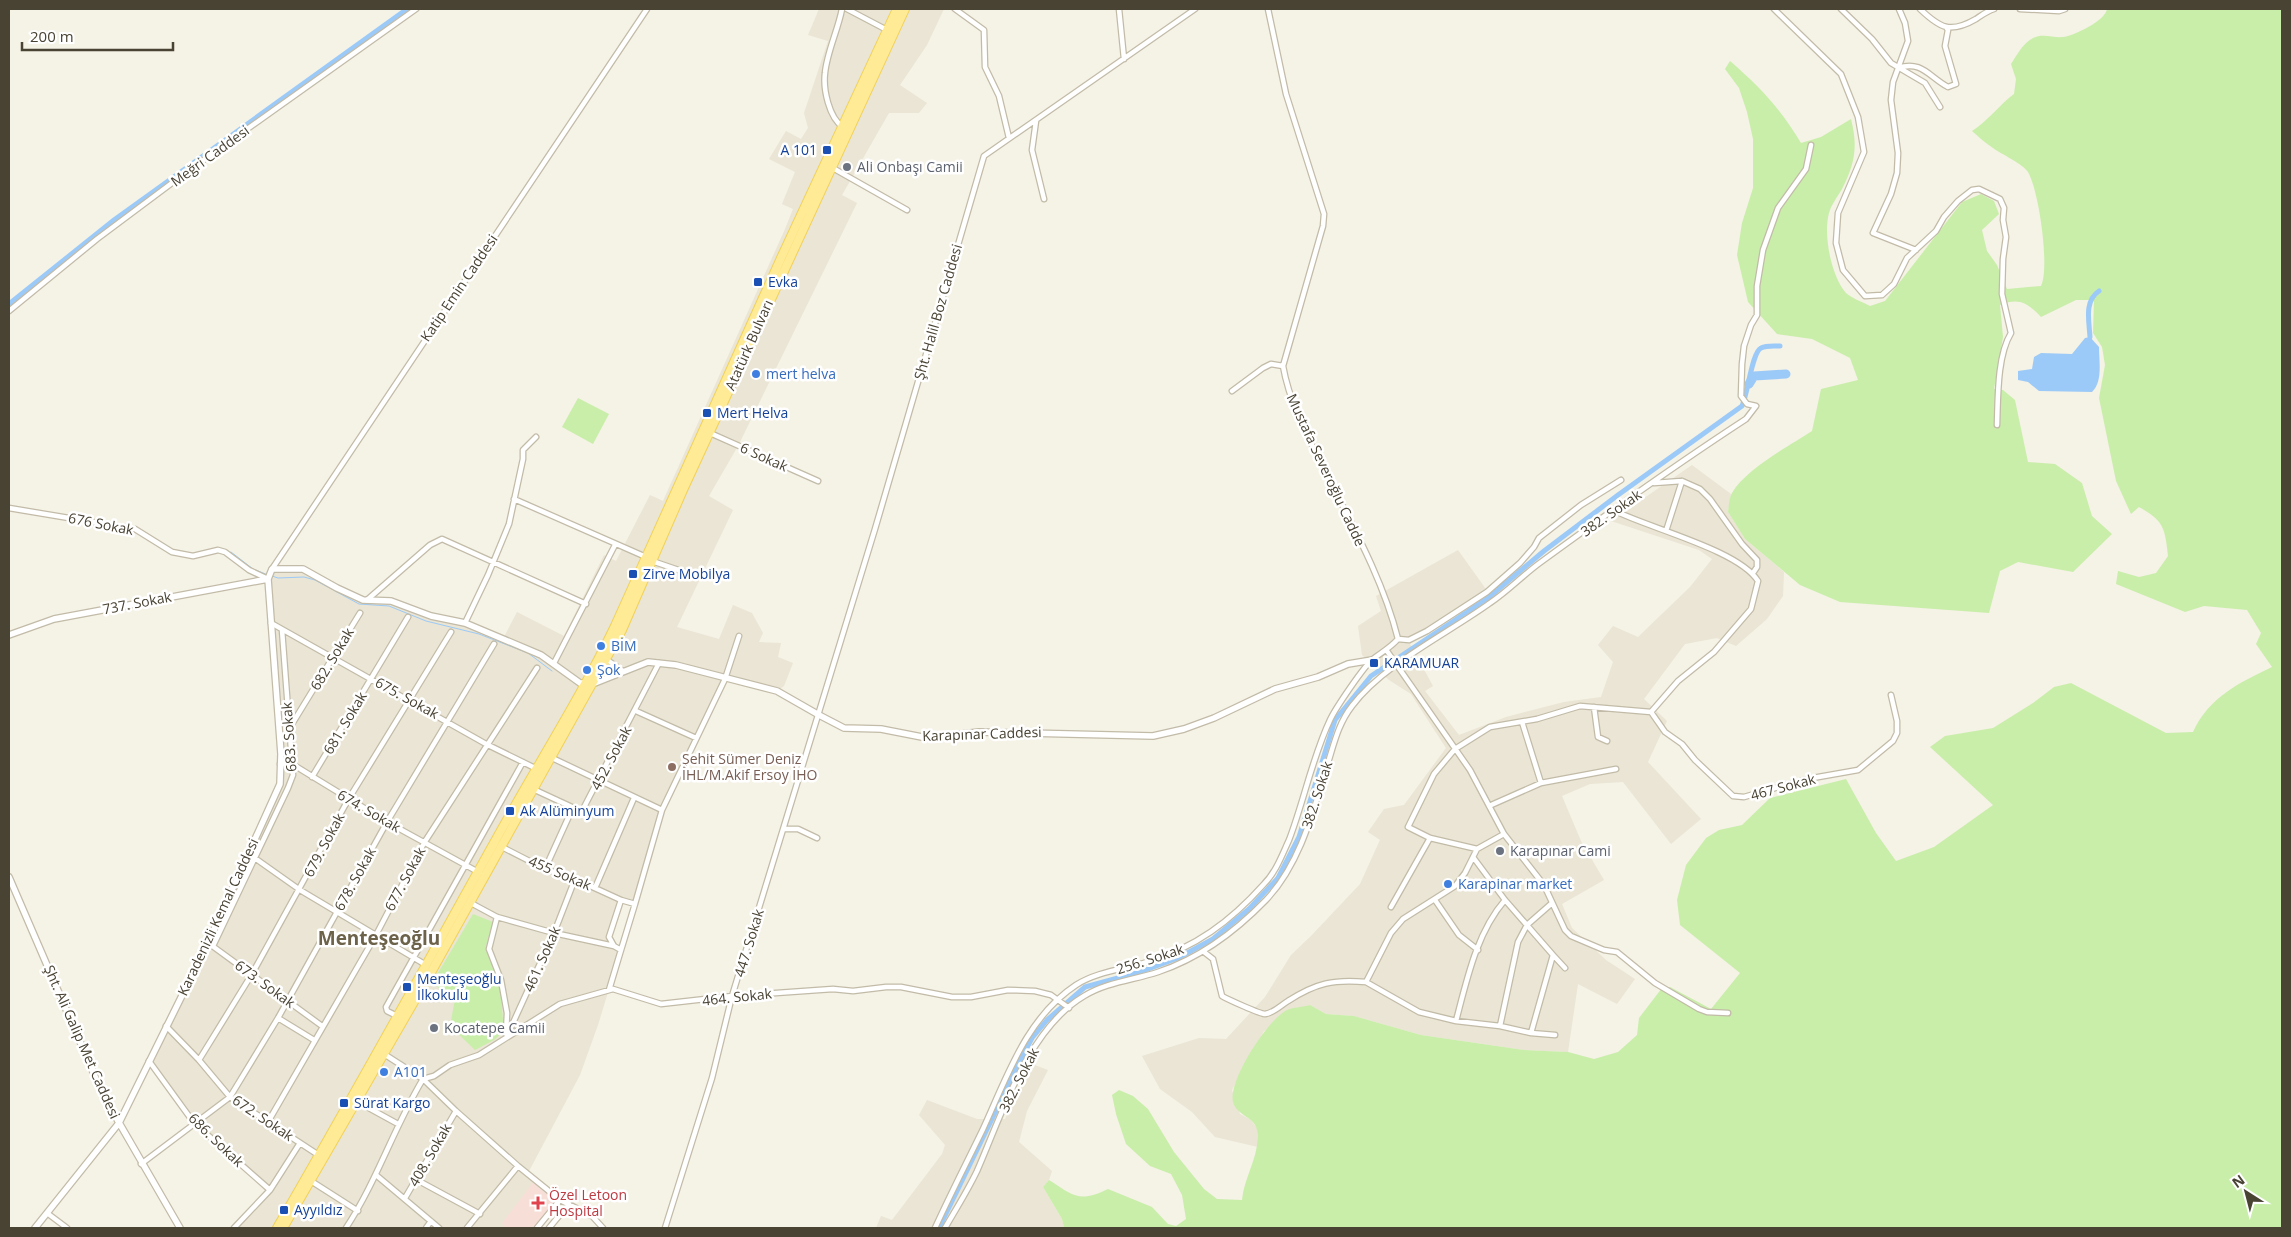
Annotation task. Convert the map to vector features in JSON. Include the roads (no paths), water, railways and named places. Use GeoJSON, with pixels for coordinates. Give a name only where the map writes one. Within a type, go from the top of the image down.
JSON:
{"type":"FeatureCollection","features":[{"type":"Feature","properties":{"kind":"main road","name":"Atatürk Bulvarı"},"geometry":{"type":"LineString","coordinates":[[540,771],[622,630],[649,559],[845,129],[897,9]]}},
{"type":"Feature","properties":{"kind":"main road","name":"Atatürk Bulvarı"},"geometry":{"type":"LineString","coordinates":[[649,559],[710,433],[831,167],[845,129],[905,9]]}},
{"type":"Feature","properties":{"kind":"main road"},"geometry":{"type":"LineString","coordinates":[[277,1228],[384,1054],[469,902],[481,873],[500,846],[533,789],[540,771]]}},
{"type":"Feature","properties":{"kind":"main road"},"geometry":{"type":"LineString","coordinates":[[283,1228],[311,1181],[322,1155],[397,1016],[540,771]]}},
{"type":"Feature","properties":{"kind":"street","name":"Meğri Caddesi"},"geometry":{"type":"LineString","coordinates":[[9,311],[97,239],[184,174],[416,9]]}},
{"type":"Feature","properties":{"kind":"street","name":"Katip Emin Caddesi"},"geometry":{"type":"LineString","coordinates":[[270,574],[647,9]]}},
{"type":"Feature","properties":{"kind":"street"},"geometry":{"type":"LineString","coordinates":[[842,9],[825,74],[830,113],[836,123],[845,129]]}},
{"type":"Feature","properties":{"kind":"street"},"geometry":{"type":"LineString","coordinates":[[847,9],[887,30]]}},
{"type":"Feature","properties":{"kind":"street"},"geometry":{"type":"LineString","coordinates":[[955,9],[984,30],[985,67],[999,96],[1009,138]]}},
{"type":"Feature","properties":{"kind":"street"},"geometry":{"type":"LineString","coordinates":[[1119,9],[1124,59]]}},
{"type":"Feature","properties":{"kind":"street","name":"Şht. Halil Boz Caddesi"},"geometry":{"type":"LineString","coordinates":[[818,715],[984,156],[1195,9]]}},
{"type":"Feature","properties":{"kind":"street","name":"Mustafa Severoğlu Cadde"},"geometry":{"type":"LineString","coordinates":[[1268,9],[1286,94],[1324,214],[1323,226],[1283,366],[1286,386],[1383,594],[1398,639]]}},
{"type":"Feature","properties":{"kind":"street"},"geometry":{"type":"LineString","coordinates":[[1774,9],[1841,74],[1850,94],[1862,133],[1864,152],[1838,213],[1836,243],[1843,270],[1865,296],[1882,295],[1894,284],[1907,258],[1936,231],[1944,217],[1972,190],[1979,189],[2000,199],[2004,208],[2003,220],[2006,237],[2002,294],[2011,333],[2006,341],[1997,424]]}},
{"type":"Feature","properties":{"kind":"street"},"geometry":{"type":"LineString","coordinates":[[1841,9],[1898,68],[1925,83],[1940,107]]}},
{"type":"Feature","properties":{"kind":"street"},"geometry":{"type":"LineString","coordinates":[[1899,9],[1905,23],[1908,41],[1893,82],[1891,100],[1898,153],[1897,173],[1891,194],[1873,233],[1916,250]]}},
{"type":"Feature","properties":{"kind":"street"},"geometry":{"type":"LineString","coordinates":[[1920,9],[1933,22],[1953,28],[1965,25],[1994,9]]}},
{"type":"Feature","properties":{"kind":"street"},"geometry":{"type":"LineString","coordinates":[[2020,9],[2060,11],[2066,9]]}},
{"type":"Feature","properties":{"kind":"street"},"geometry":{"type":"LineString","coordinates":[[1898,68],[1908,65],[1917,66],[1948,87],[1956,84],[1945,46],[1948,30],[1946,27]]}},
{"type":"Feature","properties":{"kind":"street"},"geometry":{"type":"LineString","coordinates":[[1036,121],[1032,150],[1044,199]]}},
{"type":"Feature","properties":{"kind":"street","name":"382. Sokak"},"geometry":{"type":"LineString","coordinates":[[945,1228],[975,1174],[1020,1073],[1034,1047],[1068,1008],[1084,996],[1103,987],[1157,972],[1204,952],[1218,943],[1266,900],[1277,886],[1296,855],[1312,817],[1338,727],[1353,704],[1396,665],[1494,601],[1539,563],[1746,419],[1756,406],[1747,404],[1742,397],[1744,346],[1751,325],[1757,315],[1757,286],[1763,250],[1778,208],[1806,169],[1811,145]]}},
{"type":"Feature","properties":{"kind":"street"},"geometry":{"type":"LineString","coordinates":[[831,167],[907,210]]}},
{"type":"Feature","properties":{"kind":"street"},"geometry":{"type":"LineString","coordinates":[[1232,391],[1271,364],[1283,366]]}},
{"type":"Feature","properties":{"kind":"street","name":"6 Sokak"},"geometry":{"type":"LineString","coordinates":[[710,433],[818,481]]}},
{"type":"Feature","properties":{"kind":"street"},"geometry":{"type":"LineString","coordinates":[[465,623],[509,524],[523,459],[523,450],[536,438]]}},
{"type":"Feature","properties":{"kind":"street"},"geometry":{"type":"LineString","coordinates":[[1398,639],[1409,640],[1427,631],[1486,592],[1520,563],[1534,547],[1538,538],[1581,505],[1621,480]]}},
{"type":"Feature","properties":{"kind":"street"},"geometry":{"type":"LineString","coordinates":[[1654,484],[1682,481],[1700,489],[1710,499],[1742,544],[1757,560],[1757,567],[1753,573]]}},
{"type":"Feature","properties":{"kind":"street"},"geometry":{"type":"LineString","coordinates":[[1666,531],[1682,481]]}},
{"type":"Feature","properties":{"kind":"street"},"geometry":{"type":"LineString","coordinates":[[514,499],[616,545],[699,578]]}},
{"type":"Feature","properties":{"kind":"street","name":"676 Sokak"},"geometry":{"type":"LineString","coordinates":[[9,508],[134,529],[172,552],[193,556],[218,550],[225,552],[249,570],[270,574]]}},
{"type":"Feature","properties":{"kind":"street"},"geometry":{"type":"LineString","coordinates":[[1477,849],[1430,838],[1408,828],[1434,774],[1455,749],[1490,727],[1522,722],[1580,706],[1651,712],[1678,680],[1714,652],[1751,609],[1758,580],[1753,573],[1705,546],[1613,510]]}},
{"type":"Feature","properties":{"kind":"street"},"geometry":{"type":"LineString","coordinates":[[367,600],[438,540],[442,539],[586,604]]}},
{"type":"Feature","properties":{"kind":"street"},"geometry":{"type":"LineString","coordinates":[[554,663],[616,545]]}},
{"type":"Feature","properties":{"kind":"street","name":"737. Sokak"},"geometry":{"type":"LineString","coordinates":[[9,635],[54,619],[270,574],[303,569],[337,588],[367,600],[391,601],[431,616],[465,623],[512,642],[554,663],[580,682],[591,682]]}},
{"type":"Feature","properties":{"kind":"street","name":"Karadenizli Kemal Caddesi"},"geometry":{"type":"LineString","coordinates":[[35,1228],[119,1123],[166,1026],[210,944],[251,855],[280,784],[270,574]]}},
{"type":"Feature","properties":{"kind":"street","name":"682. Sokak"},"geometry":{"type":"LineString","coordinates":[[288,730],[360,613]]}},
{"type":"Feature","properties":{"kind":"street","name":"681. Sokak"},"geometry":{"type":"LineString","coordinates":[[312,777],[408,616]]}},
{"type":"Feature","properties":{"kind":"street","name":"675. Sokak"},"geometry":{"type":"LineString","coordinates":[[271,623],[486,744],[540,771]]}},
{"type":"Feature","properties":{"kind":"street","name":"683. Sokak"},"geometry":{"type":"LineString","coordinates":[[251,855],[288,788],[292,775],[282,630]]}},
{"type":"Feature","properties":{"kind":"street","name":"679. Sokak"},"geometry":{"type":"LineString","coordinates":[[199,1060],[252,974],[348,800],[451,632]]}},
{"type":"Feature","properties":{"kind":"street"},"geometry":{"type":"LineString","coordinates":[[346,1228],[358,1211],[398,1124],[423,1079],[434,1076],[450,1065],[479,1055],[560,1004],[609,990],[662,810],[725,679],[739,636]]}},
{"type":"Feature","properties":{"kind":"street","name":"256. Sokak"},"geometry":{"type":"LineString","coordinates":[[935,1228],[984,1127],[1012,1062],[1024,1041],[1059,1000],[1078,984],[1097,976],[1164,957],[1193,944],[1224,923],[1265,883],[1280,862],[1330,718],[1372,660],[1387,651],[1398,639]]}},
{"type":"Feature","properties":{"kind":"street","name":"678. Sokak"},"geometry":{"type":"LineString","coordinates":[[141,1164],[230,1097],[278,1018],[387,822],[494,644]]}},
{"type":"Feature","properties":{"kind":"street"},"geometry":{"type":"LineString","coordinates":[[1387,651],[1470,770],[1504,834],[1544,885],[1551,904],[1565,930],[1571,936],[1604,950],[1617,952],[1655,983],[1699,1009],[1712,1013],[1728,1013]]}},
{"type":"Feature","properties":{"kind":"street"},"geometry":{"type":"LineString","coordinates":[[604,658],[623,671]]}},
{"type":"Feature","properties":{"kind":"street","name":"Karapınar Caddesi"},"geometry":{"type":"LineString","coordinates":[[591,682],[648,662],[659,663],[676,665],[777,691],[844,728],[881,729],[927,738],[979,732],[1153,736],[1184,729],[1214,718],[1276,689],[1318,677],[1348,664],[1372,660]]}},
{"type":"Feature","properties":{"kind":"street","name":"452. Sokak"},"geometry":{"type":"LineString","coordinates":[[545,869],[574,808],[582,811],[599,781],[659,663]]}},
{"type":"Feature","properties":{"kind":"street","name":"677. Sokak"},"geometry":{"type":"LineString","coordinates":[[268,1122],[376,935],[424,843],[486,744],[537,668]]}},
{"type":"Feature","properties":{"kind":"street","name":"467 Sokak"},"geometry":{"type":"LineString","coordinates":[[1651,712],[1665,732],[1682,744],[1694,760],[1733,796],[1744,797],[1807,780],[1858,770],[1894,741],[1897,733],[1897,721],[1891,696]]}},
{"type":"Feature","properties":{"kind":"street"},"geometry":{"type":"LineString","coordinates":[[1594,707],[1596,732],[1598,737],[1606,741]]}},
{"type":"Feature","properties":{"kind":"street"},"geometry":{"type":"LineString","coordinates":[[636,711],[696,738]]}},
{"type":"Feature","properties":{"kind":"street","name":"447. Sokak"},"geometry":{"type":"LineString","coordinates":[[665,1228],[712,1078],[732,996],[818,715]]}},
{"type":"Feature","properties":{"kind":"street"},"geometry":{"type":"LineString","coordinates":[[1522,722],[1541,783]]}},
{"type":"Feature","properties":{"kind":"street"},"geometry":{"type":"LineString","coordinates":[[548,756],[662,810]]}},
{"type":"Feature","properties":{"kind":"street"},"geometry":{"type":"LineString","coordinates":[[397,1016],[387,1011],[386,1007],[523,762]]}},
{"type":"Feature","properties":{"kind":"street"},"geometry":{"type":"LineString","coordinates":[[280,764],[292,764]]}},
{"type":"Feature","properties":{"kind":"street","name":"674. Sokak"},"geometry":{"type":"LineString","coordinates":[[292,764],[348,800],[481,873]]}},
{"type":"Feature","properties":{"kind":"street"},"geometry":{"type":"LineString","coordinates":[[1489,806],[1541,783],[1616,769]]}},
{"type":"Feature","properties":{"kind":"street"},"geometry":{"type":"LineString","coordinates":[[533,789],[574,808]]}},
{"type":"Feature","properties":{"kind":"street"},"geometry":{"type":"LineString","coordinates":[[595,888],[634,798]]}},
{"type":"Feature","properties":{"kind":"street"},"geometry":{"type":"LineString","coordinates":[[784,830],[798,829],[817,838]]}},
{"type":"Feature","properties":{"kind":"street"},"geometry":{"type":"LineString","coordinates":[[1366,982],[1391,933],[1403,919],[1435,900],[1460,880],[1477,849],[1504,834]]}},
{"type":"Feature","properties":{"kind":"street"},"geometry":{"type":"LineString","coordinates":[[1391,907],[1430,838]]}},
{"type":"Feature","properties":{"kind":"street","name":"455 Sokak"},"geometry":{"type":"LineString","coordinates":[[500,846],[545,869],[575,879],[621,900],[635,904]]}},
{"type":"Feature","properties":{"kind":"street"},"geometry":{"type":"LineString","coordinates":[[251,855],[336,913],[426,965]]}},
{"type":"Feature","properties":{"kind":"street"},"geometry":{"type":"LineString","coordinates":[[1473,856],[1506,900],[1565,968]]}},
{"type":"Feature","properties":{"kind":"street","name":"Şht. Ali Galip Met Caddesi"},"geometry":{"type":"LineString","coordinates":[[9,877],[103,1095],[141,1164],[180,1228]]}},
{"type":"Feature","properties":{"kind":"street","name":"461. Sokak"},"geometry":{"type":"LineString","coordinates":[[506,1037],[554,933],[575,879]]}},
{"type":"Feature","properties":{"kind":"street"},"geometry":{"type":"LineString","coordinates":[[614,946],[609,937],[621,900]]}},
{"type":"Feature","properties":{"kind":"street"},"geometry":{"type":"LineString","coordinates":[[1435,900],[1460,935],[1478,950]]}},
{"type":"Feature","properties":{"kind":"street"},"geometry":{"type":"LineString","coordinates":[[1456,1021],[1485,927],[1493,914],[1506,900]]}},
{"type":"Feature","properties":{"kind":"street"},"geometry":{"type":"LineString","coordinates":[[469,902],[497,917],[554,933],[614,946],[621,950]]}},
{"type":"Feature","properties":{"kind":"street"},"geometry":{"type":"LineString","coordinates":[[1500,1026],[1516,948],[1528,925],[1551,904]]}},
{"type":"Feature","properties":{"kind":"street"},"geometry":{"type":"LineString","coordinates":[[497,917],[489,949],[501,980],[507,1013],[506,1037]]}},
{"type":"Feature","properties":{"kind":"street","name":"673. Sokak"},"geometry":{"type":"LineString","coordinates":[[210,944],[322,1026]]}},
{"type":"Feature","properties":{"kind":"street"},"geometry":{"type":"LineString","coordinates":[[1204,952],[1213,960],[1222,996],[1263,1014],[1273,1011],[1307,989],[1325,982],[1345,980],[1366,982],[1419,1012],[1456,1021],[1555,1035]]}},
{"type":"Feature","properties":{"kind":"street"},"geometry":{"type":"LineString","coordinates":[[1531,1033],[1553,956]]}},
{"type":"Feature","properties":{"kind":"street","name":"464. Sokak"},"geometry":{"type":"LineString","coordinates":[[609,990],[662,1004],[732,996],[833,989],[853,991],[886,987],[952,997],[970,997],[1008,990],[1035,990],[1059,1000],[1068,1008]]}},
{"type":"Feature","properties":{"kind":"street"},"geometry":{"type":"LineString","coordinates":[[278,1018],[314,1040]]}},
{"type":"Feature","properties":{"kind":"street","name":"672. Sokak"},"geometry":{"type":"LineString","coordinates":[[166,1026],[199,1060],[230,1097],[300,1143],[322,1155]]}},
{"type":"Feature","properties":{"kind":"street"},"geometry":{"type":"LineString","coordinates":[[384,1054],[423,1079],[518,1166],[560,1200],[592,1216],[603,1228]]}},
{"type":"Feature","properties":{"kind":"street","name":"686. Sokak"},"geometry":{"type":"LineString","coordinates":[[149,1061],[194,1123],[270,1190]]}},
{"type":"Feature","properties":{"kind":"street"},"geometry":{"type":"LineString","coordinates":[[356,1101],[398,1124]]}},
{"type":"Feature","properties":{"kind":"street","name":"408. Sokak"},"geometry":{"type":"LineString","coordinates":[[405,1198],[456,1111]]}},
{"type":"Feature","properties":{"kind":"street"},"geometry":{"type":"LineString","coordinates":[[234,1228],[270,1190],[300,1143]]}},
{"type":"Feature","properties":{"kind":"street"},"geometry":{"type":"LineString","coordinates":[[467,1228],[518,1166]]}},
{"type":"Feature","properties":{"kind":"street"},"geometry":{"type":"LineString","coordinates":[[376,1175],[439,1228]]}},
{"type":"Feature","properties":{"kind":"street"},"geometry":{"type":"LineString","coordinates":[[417,1180],[480,1214]]}},
{"type":"Feature","properties":{"kind":"street"},"geometry":{"type":"LineString","coordinates":[[311,1181],[358,1211]]}},
{"type":"Feature","properties":{"kind":"street"},"geometry":{"type":"LineString","coordinates":[[537,1228],[560,1200]]}},
{"type":"Feature","properties":{"kind":"street"},"geometry":{"type":"LineString","coordinates":[[549,1228],[569,1204]]}},
{"type":"Feature","properties":{"kind":"street"},"geometry":{"type":"LineString","coordinates":[[47,1213],[67,1228]]}},
{"type":"Feature","properties":{"kind":"street"},"geometry":{"type":"LineString","coordinates":[[426,1228],[431,1222]]}},
{"type":"Feature","properties":{"kind":"water"},"geometry":{"type":"Polygon","coordinates":[[[2090,337],[2099,347],[2100,365],[2098,383],[2092,392],[2039,391],[2028,382],[2018,380],[2018,371],[2032,369],[2034,357],[2041,353],[2072,354],[2085,338],[2090,337]]]}},
{"type":"Feature","properties":{"kind":"waterway"},"geometry":{"type":"LineString","coordinates":[[9,304],[114,220],[407,9]]}},
{"type":"Feature","properties":{"kind":"waterway"},"geometry":{"type":"LineString","coordinates":[[2090,337],[2089,306],[2094,295],[2099,291]]}},
{"type":"Feature","properties":{"kind":"waterway"},"geometry":{"type":"LineString","coordinates":[[939,1228],[1022,1057],[1032,1038],[1047,1020],[1085,987],[1140,972],[1178,958],[1213,939],[1249,909],[1278,878],[1299,837],[1335,720],[1371,676],[1488,598],[1544,551],[1618,495],[1742,406],[1758,351],[1766,346],[1780,346]]}},
{"type":"Feature","properties":{"kind":"waterway"},"geometry":{"type":"LineString","coordinates":[[1749,384],[1754,376],[1786,374]]}},
{"type":"Feature","properties":{"kind":"waterway"},"geometry":{"type":"LineString","coordinates":[[231,552],[253,569],[268,575]]}},
{"type":"Feature","properties":{"kind":"waterway"},"geometry":{"type":"LineString","coordinates":[[272,576],[278,578],[304,577],[315,580],[359,604],[389,606],[426,621],[479,634],[528,653],[552,671]]}},
{"type":"Feature","properties":{"kind":"place","name":"A 101"},"geometry":{"type":"Point","coordinates":[827,150]}},
{"type":"Feature","properties":{"kind":"place","name":"Ali Onbaşı Camii"},"geometry":{"type":"Point","coordinates":[847,167]}},
{"type":"Feature","properties":{"kind":"place","name":"Evka"},"geometry":{"type":"Point","coordinates":[758,282]}},
{"type":"Feature","properties":{"kind":"place","name":"mert helva"},"geometry":{"type":"Point","coordinates":[756,374]}},
{"type":"Feature","properties":{"kind":"place","name":"Mert Helva"},"geometry":{"type":"Point","coordinates":[707,413]}},
{"type":"Feature","properties":{"kind":"place","name":"Zirve Mobilya"},"geometry":{"type":"Point","coordinates":[633,574]}},
{"type":"Feature","properties":{"kind":"place","name":"BİM"},"geometry":{"type":"Point","coordinates":[601,646]}},
{"type":"Feature","properties":{"kind":"place","name":"KARAMUAR"},"geometry":{"type":"Point","coordinates":[1374,663]}},
{"type":"Feature","properties":{"kind":"place","name":"Şok"},"geometry":{"type":"Point","coordinates":[587,670]}},
{"type":"Feature","properties":{"kind":"place","name":"Şehit Sümer Deniz İHL/M.Akif Ersoy İHO"},"geometry":{"type":"Point","coordinates":[672,767]}},
{"type":"Feature","properties":{"kind":"place","name":"Ak Alüminyum"},"geometry":{"type":"Point","coordinates":[510,811]}},
{"type":"Feature","properties":{"kind":"place","name":"Karapınar Cami"},"geometry":{"type":"Point","coordinates":[1500,851]}},
{"type":"Feature","properties":{"kind":"place","name":"Karapinar market"},"geometry":{"type":"Point","coordinates":[1448,884]}},
{"type":"Feature","properties":{"kind":"place","name":"Menteşeoğlu İlkokulu"},"geometry":{"type":"Point","coordinates":[407,987]}},
{"type":"Feature","properties":{"kind":"place","name":"Kocatepe Camii"},"geometry":{"type":"Point","coordinates":[434,1028]}},
{"type":"Feature","properties":{"kind":"place","name":"A101"},"geometry":{"type":"Point","coordinates":[384,1072]}},
{"type":"Feature","properties":{"kind":"place","name":"Sürat Kargo"},"geometry":{"type":"Point","coordinates":[344,1103]}},
{"type":"Feature","properties":{"kind":"place","name":"Özel Letoon Hospital"},"geometry":{"type":"Point","coordinates":[538,1203]}},
{"type":"Feature","properties":{"kind":"place","name":"Ayyıldız"},"geometry":{"type":"Point","coordinates":[284,1210]}},
{"type":"Feature","properties":{"kind":"district","name":"Menteşeoğlu"},"geometry":{"type":"Point","coordinates":[379,938]}}]}
